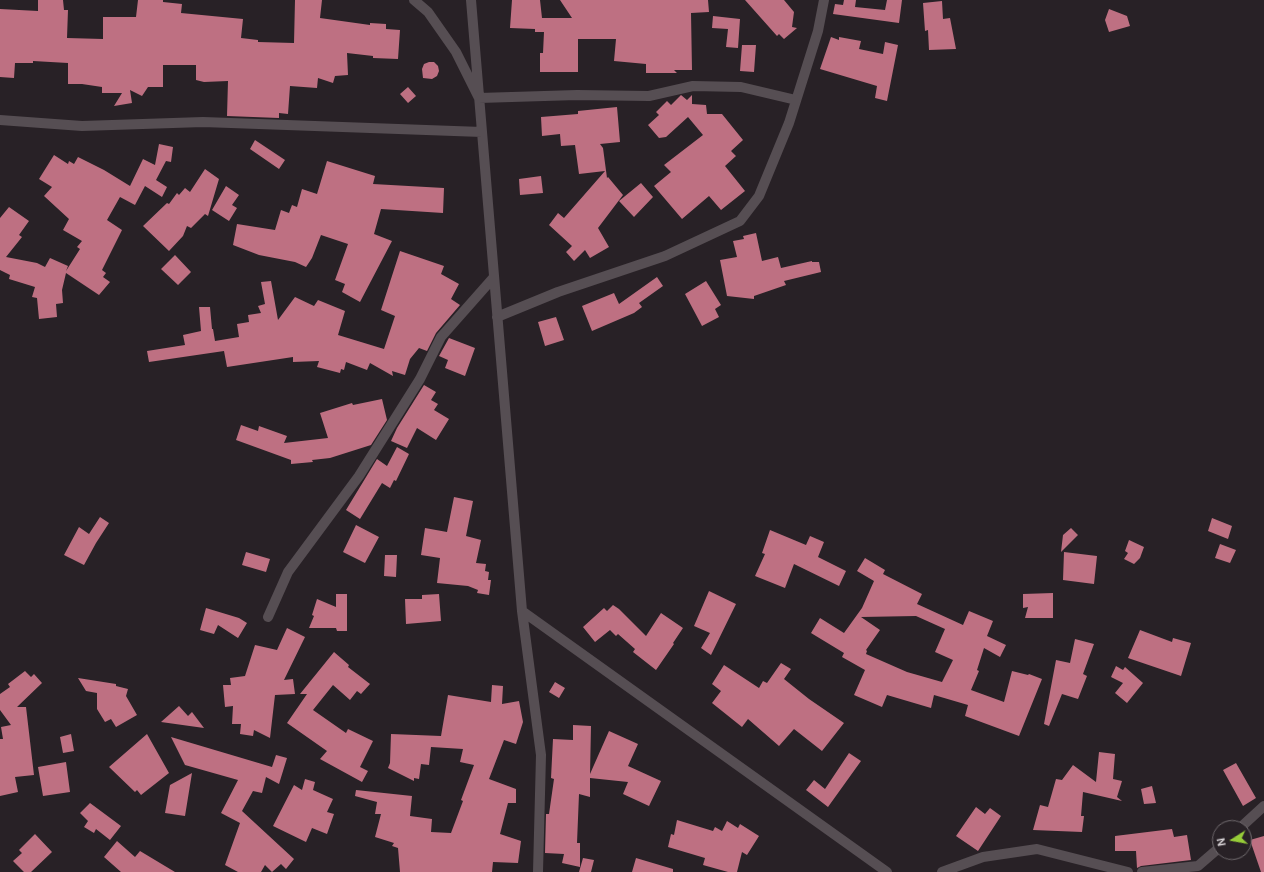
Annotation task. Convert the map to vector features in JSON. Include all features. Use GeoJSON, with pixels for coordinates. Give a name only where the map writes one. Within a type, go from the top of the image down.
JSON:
{"type":"FeatureCollection","features":[{"type":"Feature","properties":{"kind":"street"},"geometry":{"type":"LineString","coordinates":[[414,0],[428,12],[456,52],[479,98]]}},
{"type":"Feature","properties":{"kind":"street"},"geometry":{"type":"LineString","coordinates":[[471,0],[522,612],[540,755],[538,872]]}},
{"type":"Feature","properties":{"kind":"street"},"geometry":{"type":"LineString","coordinates":[[497,317],[558,292],[665,256],[740,221],[759,196],[789,123],[818,31],[824,0]]}},
{"type":"Feature","properties":{"kind":"street"},"geometry":{"type":"LineString","coordinates":[[479,98],[577,95],[649,96],[694,86],[741,87],[796,100]]}},
{"type":"Feature","properties":{"kind":"street"},"geometry":{"type":"LineString","coordinates":[[0,120],[82,126],[203,122],[482,132]]}},
{"type":"Feature","properties":{"kind":"street"},"geometry":{"type":"LineString","coordinates":[[268,617],[288,572],[359,476],[420,379],[441,337],[494,277]]}},
{"type":"Feature","properties":{"kind":"street"},"geometry":{"type":"LineString","coordinates":[[522,612],[887,872]]}},
{"type":"Feature","properties":{"kind":"street"},"geometry":{"type":"LineString","coordinates":[[1249,820],[1264,806]]}},
{"type":"Feature","properties":{"kind":"street"},"geometry":{"type":"LineString","coordinates":[[942,872],[983,857],[1037,849],[1128,872]]}},
{"type":"Feature","properties":{"kind":"street"},"geometry":{"type":"LineString","coordinates":[[1142,872],[1198,866],[1212,854]]}},
{"type":"Feature","properties":{"kind":"building"},"geometry":{"type":"Polygon","coordinates":[[[38,0],[63,0],[64,10],[68,10],[67,38],[103,39],[103,17],[136,17],[138,0],[163,0],[163,2],[182,4],[181,13],[243,19],[241,38],[258,40],[258,42],[294,43],[295,0],[322,0],[320,18],[370,25],[370,23],[386,24],[386,29],[400,30],[398,59],[373,58],[373,56],[347,53],[348,75],[335,76],[333,83],[318,78],[317,88],[290,86],[288,114],[279,113],[279,118],[227,116],[228,81],[204,82],[196,80],[196,65],[163,65],[163,87],[148,87],[142,96],[130,90],[132,103],[114,106],[122,93],[102,93],[102,87],[82,84],[68,84],[68,63],[33,61],[33,63],[15,63],[14,78],[0,77],[0,9],[38,11],[38,0]]]}},
{"type":"Feature","properties":{"kind":"building"},"geometry":{"type":"Polygon","coordinates":[[[512,0],[540,0],[542,18],[572,18],[560,0],[708,0],[709,12],[691,13],[692,70],[674,70],[677,73],[646,73],[646,64],[614,61],[616,39],[578,39],[578,72],[540,72],[540,53],[543,53],[544,32],[535,32],[535,29],[510,28],[512,0]]]}},
{"type":"Feature","properties":{"kind":"building"},"geometry":{"type":"Polygon","coordinates":[[[745,0],[784,0],[794,12],[792,27],[797,28],[784,39],[779,34],[777,36],[745,0]]]}},
{"type":"Feature","properties":{"kind":"building"},"geometry":{"type":"Polygon","coordinates":[[[844,0],[856,0],[855,7],[885,10],[887,0],[902,0],[899,23],[833,14],[835,4],[843,5],[844,0]]]}},
{"type":"Feature","properties":{"kind":"building"},"geometry":{"type":"Polygon","coordinates":[[[942,1],[943,19],[950,18],[956,49],[929,50],[928,30],[925,31],[923,3],[942,1]]]}},
{"type":"Feature","properties":{"kind":"building"},"geometry":{"type":"Polygon","coordinates":[[[1109,9],[1127,16],[1130,26],[1109,32],[1105,20],[1109,9]]]}},
{"type":"Feature","properties":{"kind":"building"},"geometry":{"type":"Polygon","coordinates":[[[713,16],[740,19],[738,48],[726,47],[728,29],[712,28],[713,16]]]}},
{"type":"Feature","properties":{"kind":"building"},"geometry":{"type":"Polygon","coordinates":[[[831,37],[839,40],[839,37],[861,41],[859,49],[883,54],[885,42],[898,45],[887,101],[875,98],[877,86],[820,69],[831,37]]]}},
{"type":"Feature","properties":{"kind":"building"},"geometry":{"type":"Polygon","coordinates":[[[742,45],[756,45],[754,72],[740,71],[742,45]]]}},
{"type":"Feature","properties":{"kind":"building"},"geometry":{"type":"Polygon","coordinates":[[[434,62],[438,66],[439,71],[437,76],[432,79],[423,78],[422,69],[424,64],[434,62]]]}},
{"type":"Feature","properties":{"kind":"building"},"geometry":{"type":"Polygon","coordinates":[[[408,87],[416,96],[408,103],[400,94],[408,87]]]}},
{"type":"Feature","properties":{"kind":"building"},"geometry":{"type":"Polygon","coordinates":[[[681,95],[687,100],[692,95],[692,104],[706,105],[707,114],[722,114],[743,140],[731,151],[736,156],[725,166],[745,191],[721,210],[709,196],[682,219],[654,186],[671,172],[664,165],[703,135],[688,117],[666,137],[659,138],[648,125],[659,115],[656,112],[667,101],[671,105],[681,95]]]}},
{"type":"Feature","properties":{"kind":"building"},"geometry":{"type":"Polygon","coordinates":[[[617,107],[620,142],[600,144],[603,148],[607,178],[608,177],[623,195],[598,228],[609,247],[590,258],[585,250],[574,261],[566,252],[572,246],[549,225],[558,213],[564,218],[605,171],[579,174],[575,145],[561,146],[560,134],[542,136],[541,117],[578,114],[578,111],[617,107]]]}},
{"type":"Feature","properties":{"kind":"building"},"geometry":{"type":"Polygon","coordinates":[[[255,140],[285,160],[279,169],[250,149],[255,140]]]}},
{"type":"Feature","properties":{"kind":"building"},"geometry":{"type":"Polygon","coordinates":[[[159,144],[173,147],[171,162],[166,161],[156,180],[167,187],[162,197],[145,186],[135,205],[120,197],[107,220],[122,230],[102,270],[106,273],[103,277],[110,282],[99,295],[66,273],[62,290],[63,303],[56,304],[57,317],[39,319],[37,298],[32,297],[35,287],[9,279],[10,275],[0,270],[0,218],[9,207],[29,221],[19,235],[22,237],[6,257],[37,263],[45,267],[50,258],[68,266],[66,271],[80,249],[77,247],[82,241],[63,230],[69,219],[44,196],[52,187],[39,179],[54,155],[68,164],[69,161],[74,164],[78,157],[104,170],[130,186],[143,159],[155,165],[159,144]]]}},
{"type":"Feature","properties":{"kind":"building"},"geometry":{"type":"Polygon","coordinates":[[[327,161],[375,176],[373,184],[444,188],[443,213],[381,209],[374,234],[392,241],[360,302],[342,292],[345,284],[335,280],[348,244],[321,235],[312,258],[306,267],[295,262],[259,255],[233,245],[237,224],[275,230],[281,210],[289,213],[292,205],[297,207],[302,189],[317,194],[327,161]]]}},
{"type":"Feature","properties":{"kind":"building"},"geometry":{"type":"Polygon","coordinates":[[[205,169],[219,179],[208,216],[205,214],[191,228],[187,226],[183,236],[169,251],[143,226],[167,203],[169,204],[177,193],[179,195],[185,188],[190,192],[205,169]]]}},
{"type":"Feature","properties":{"kind":"building"},"geometry":{"type":"Polygon","coordinates":[[[541,176],[543,193],[520,195],[519,179],[541,176]]]}},
{"type":"Feature","properties":{"kind":"building"},"geometry":{"type":"Polygon","coordinates":[[[641,183],[653,197],[634,217],[619,201],[641,183]]]}},
{"type":"Feature","properties":{"kind":"building"},"geometry":{"type":"Polygon","coordinates":[[[226,186],[239,195],[232,205],[237,208],[229,221],[212,210],[226,186]]]}},
{"type":"Feature","properties":{"kind":"building"},"geometry":{"type":"Polygon","coordinates":[[[756,233],[762,261],[778,257],[781,268],[812,261],[819,262],[821,272],[784,281],[786,285],[754,296],[754,299],[727,296],[720,260],[737,257],[733,241],[744,239],[743,236],[756,233]]]}},
{"type":"Feature","properties":{"kind":"building"},"geometry":{"type":"Polygon","coordinates":[[[400,251],[444,266],[441,274],[459,284],[451,299],[460,305],[436,333],[427,351],[419,348],[410,359],[405,375],[392,371],[393,376],[370,363],[367,370],[346,362],[344,370],[341,369],[340,373],[317,367],[319,361],[293,362],[293,357],[227,367],[224,351],[149,362],[147,351],[185,345],[183,335],[201,331],[199,307],[210,307],[212,329],[215,341],[239,337],[237,324],[249,322],[248,315],[261,313],[258,306],[265,304],[261,282],[271,281],[278,320],[295,297],[314,306],[318,300],[345,311],[338,335],[384,349],[395,316],[381,310],[400,251]]]}},
{"type":"Feature","properties":{"kind":"building"},"geometry":{"type":"Polygon","coordinates":[[[175,255],[191,272],[178,285],[161,269],[175,255]]]}},
{"type":"Feature","properties":{"kind":"building"},"geometry":{"type":"Polygon","coordinates":[[[657,277],[663,286],[639,303],[642,307],[634,313],[592,331],[582,306],[614,293],[619,304],[657,277]]]}},
{"type":"Feature","properties":{"kind":"building"},"geometry":{"type":"Polygon","coordinates":[[[706,281],[721,305],[715,309],[719,317],[702,326],[685,294],[706,281]]]}},
{"type":"Feature","properties":{"kind":"building"},"geometry":{"type":"Polygon","coordinates":[[[556,317],[564,340],[545,346],[538,322],[556,317]]]}},
{"type":"Feature","properties":{"kind":"building"},"geometry":{"type":"Polygon","coordinates":[[[449,338],[475,348],[465,376],[445,368],[448,360],[439,356],[449,338]]]}},
{"type":"Feature","properties":{"kind":"building"},"geometry":{"type":"Polygon","coordinates":[[[424,385],[436,392],[431,400],[438,404],[434,410],[449,419],[436,440],[417,428],[407,448],[391,441],[397,428],[424,385]]]}},
{"type":"Feature","properties":{"kind":"building"},"geometry":{"type":"Polygon","coordinates":[[[382,399],[387,420],[371,445],[330,458],[312,460],[313,462],[291,464],[291,460],[236,440],[241,425],[258,431],[259,426],[287,436],[284,443],[328,438],[320,413],[352,403],[353,405],[382,399]]]}},
{"type":"Feature","properties":{"kind":"building"},"geometry":{"type":"Polygon","coordinates":[[[397,447],[409,454],[396,481],[394,480],[390,488],[382,483],[360,519],[346,510],[377,459],[387,466],[397,447]]]}},
{"type":"Feature","properties":{"kind":"building"},"geometry":{"type":"Polygon","coordinates":[[[454,497],[473,501],[466,536],[481,540],[476,563],[486,564],[485,571],[489,572],[488,580],[491,580],[489,595],[477,593],[478,590],[468,586],[437,583],[440,558],[421,555],[425,528],[447,532],[454,497]]]}},
{"type":"Feature","properties":{"kind":"building"},"geometry":{"type":"Polygon","coordinates":[[[100,517],[109,523],[84,565],[64,555],[79,527],[89,534],[100,517]]]}},
{"type":"Feature","properties":{"kind":"building"},"geometry":{"type":"Polygon","coordinates":[[[1212,518],[1232,526],[1228,539],[1208,531],[1212,518]]]}},
{"type":"Feature","properties":{"kind":"building"},"geometry":{"type":"Polygon","coordinates":[[[356,525],[379,537],[365,563],[343,552],[356,525]]]}},
{"type":"Feature","properties":{"kind":"building"},"geometry":{"type":"Polygon","coordinates":[[[1071,528],[1078,535],[1061,552],[1063,535],[1071,528]]]}},
{"type":"Feature","properties":{"kind":"building"},"geometry":{"type":"Polygon","coordinates":[[[770,530],[806,545],[810,536],[824,542],[818,557],[846,571],[839,586],[794,564],[785,588],[755,576],[765,554],[762,553],[770,530]]]}},
{"type":"Feature","properties":{"kind":"building"},"geometry":{"type":"Polygon","coordinates":[[[1129,540],[1144,547],[1140,558],[1134,564],[1124,559],[1128,553],[1125,551],[1129,540]]]}},
{"type":"Feature","properties":{"kind":"building"},"geometry":{"type":"Polygon","coordinates":[[[1220,544],[1236,550],[1230,563],[1215,558],[1220,544]]]}},
{"type":"Feature","properties":{"kind":"building"},"geometry":{"type":"Polygon","coordinates":[[[246,552],[270,559],[266,572],[242,565],[246,552]]]}},
{"type":"Feature","properties":{"kind":"building"},"geometry":{"type":"Polygon","coordinates":[[[1064,552],[1097,556],[1094,584],[1063,580],[1064,552]]]}},
{"type":"Feature","properties":{"kind":"building"},"geometry":{"type":"Polygon","coordinates":[[[385,555],[397,555],[396,577],[384,576],[385,555]]]}},
{"type":"Feature","properties":{"kind":"building"},"geometry":{"type":"Polygon","coordinates":[[[865,558],[885,570],[883,574],[922,594],[917,604],[963,625],[969,611],[993,621],[987,636],[1006,645],[1000,657],[984,648],[977,670],[979,671],[971,690],[1004,702],[1012,671],[1029,674],[1042,679],[1019,736],[965,716],[968,705],[934,695],[931,708],[887,695],[882,707],[854,695],[865,670],[842,657],[844,653],[811,633],[820,618],[844,633],[862,608],[874,581],[857,571],[865,558]],[[916,616],[861,617],[880,630],[866,650],[866,654],[907,672],[942,682],[953,660],[935,652],[945,629],[916,616]]]}},
{"type":"Feature","properties":{"kind":"building"},"geometry":{"type":"Polygon","coordinates":[[[709,591],[736,604],[711,655],[701,648],[710,633],[694,626],[709,591]]]}},
{"type":"Feature","properties":{"kind":"building"},"geometry":{"type":"Polygon","coordinates":[[[1053,593],[1053,618],[1025,618],[1028,607],[1023,608],[1023,594],[1053,593]]]}},
{"type":"Feature","properties":{"kind":"building"},"geometry":{"type":"Polygon","coordinates":[[[336,594],[347,594],[347,631],[337,631],[336,628],[309,628],[314,616],[312,615],[317,599],[336,607],[336,594]]]}},
{"type":"Feature","properties":{"kind":"building"},"geometry":{"type":"Polygon","coordinates":[[[439,594],[441,621],[406,624],[405,599],[422,599],[422,595],[439,594]]]}},
{"type":"Feature","properties":{"kind":"building"},"geometry":{"type":"Polygon","coordinates":[[[613,605],[646,636],[661,613],[683,628],[656,670],[633,652],[635,649],[618,634],[616,636],[610,630],[595,642],[583,627],[604,608],[607,611],[613,605]]]}},
{"type":"Feature","properties":{"kind":"building"},"geometry":{"type":"Polygon","coordinates":[[[206,608],[239,618],[247,623],[238,638],[218,625],[214,634],[200,630],[206,608]]]}},
{"type":"Feature","properties":{"kind":"building"},"geometry":{"type":"Polygon","coordinates":[[[287,628],[305,637],[284,680],[293,679],[295,694],[275,695],[270,738],[254,730],[253,736],[240,734],[241,724],[232,724],[233,706],[225,707],[223,685],[231,685],[230,678],[245,676],[255,645],[277,650],[287,628]]]}},
{"type":"Feature","properties":{"kind":"building"},"geometry":{"type":"Polygon","coordinates":[[[1140,630],[1172,642],[1173,638],[1191,643],[1181,676],[1128,658],[1140,630]]]}},
{"type":"Feature","properties":{"kind":"building"},"geometry":{"type":"Polygon","coordinates":[[[1075,639],[1094,644],[1083,674],[1087,676],[1078,699],[1062,694],[1049,726],[1044,724],[1056,660],[1070,663],[1075,639]]]}},
{"type":"Feature","properties":{"kind":"building"},"geometry":{"type":"Polygon","coordinates":[[[334,652],[349,665],[348,667],[370,684],[361,694],[357,691],[350,700],[333,685],[313,710],[346,733],[348,729],[373,741],[360,767],[368,771],[362,782],[320,759],[327,751],[287,723],[307,694],[300,694],[334,652]]]}},
{"type":"Feature","properties":{"kind":"building"},"geometry":{"type":"Polygon","coordinates":[[[781,663],[791,669],[784,679],[809,699],[844,723],[822,751],[794,729],[779,746],[748,719],[742,727],[712,703],[721,691],[712,684],[724,665],[759,688],[763,681],[767,683],[781,663]]]}},
{"type":"Feature","properties":{"kind":"building"},"geometry":{"type":"Polygon","coordinates":[[[1116,666],[1123,670],[1125,667],[1143,683],[1127,703],[1115,693],[1123,683],[1111,677],[1116,666]]]}},
{"type":"Feature","properties":{"kind":"building"},"geometry":{"type":"Polygon","coordinates":[[[25,671],[31,677],[34,674],[42,683],[17,707],[26,707],[34,775],[15,777],[18,792],[0,796],[0,739],[3,739],[1,727],[11,725],[0,710],[0,694],[10,687],[8,684],[25,671]]]}},
{"type":"Feature","properties":{"kind":"building"},"geometry":{"type":"Polygon","coordinates":[[[78,678],[116,684],[116,686],[128,689],[126,696],[137,715],[116,727],[111,719],[105,722],[97,709],[97,693],[86,691],[78,678]]]}},
{"type":"Feature","properties":{"kind":"building"},"geometry":{"type":"Polygon","coordinates":[[[555,682],[565,688],[559,698],[549,692],[555,682]]]}},
{"type":"Feature","properties":{"kind":"building"},"geometry":{"type":"Polygon","coordinates":[[[492,685],[503,686],[502,704],[519,701],[523,722],[516,744],[504,740],[489,779],[516,789],[516,803],[508,803],[500,834],[521,841],[518,863],[493,862],[492,872],[400,872],[398,848],[392,846],[394,843],[375,837],[381,814],[375,814],[377,802],[355,796],[356,790],[412,796],[410,816],[432,819],[431,832],[451,833],[474,765],[460,762],[463,749],[431,747],[429,765],[421,764],[419,779],[414,778],[414,781],[388,768],[390,763],[391,734],[441,736],[448,695],[491,702],[492,685]]]}},
{"type":"Feature","properties":{"kind":"building"},"geometry":{"type":"Polygon","coordinates":[[[179,706],[188,716],[192,712],[204,728],[161,722],[179,706]]]}},
{"type":"Feature","properties":{"kind":"building"},"geometry":{"type":"Polygon","coordinates":[[[573,725],[591,726],[590,774],[609,731],[638,744],[628,766],[661,781],[649,806],[623,794],[628,782],[590,778],[590,797],[579,794],[577,843],[580,843],[580,867],[562,863],[564,854],[545,853],[546,814],[549,814],[554,779],[551,778],[553,739],[573,740],[573,725]]]}},
{"type":"Feature","properties":{"kind":"building"},"geometry":{"type":"Polygon","coordinates":[[[71,734],[74,751],[63,753],[60,737],[71,734]]]}},
{"type":"Feature","properties":{"kind":"building"},"geometry":{"type":"Polygon","coordinates":[[[147,734],[169,773],[141,795],[137,790],[135,792],[109,767],[147,734]]]}},
{"type":"Feature","properties":{"kind":"building"},"geometry":{"type":"Polygon","coordinates":[[[171,737],[272,767],[276,755],[287,758],[279,784],[266,777],[262,793],[253,791],[242,811],[294,859],[286,869],[281,864],[272,872],[265,865],[261,872],[238,872],[225,865],[240,823],[221,813],[238,780],[185,765],[171,737]]]}},
{"type":"Feature","properties":{"kind":"building"},"geometry":{"type":"Polygon","coordinates":[[[1099,752],[1115,754],[1113,779],[1122,781],[1117,797],[1122,801],[1083,792],[1081,816],[1084,816],[1082,832],[1033,830],[1040,805],[1048,807],[1056,779],[1062,780],[1073,765],[1096,782],[1099,752]]]}},
{"type":"Feature","properties":{"kind":"building"},"geometry":{"type":"Polygon","coordinates":[[[849,753],[861,761],[828,807],[806,790],[814,780],[825,789],[849,753]]]}},
{"type":"Feature","properties":{"kind":"building"},"geometry":{"type":"Polygon","coordinates":[[[66,762],[70,792],[43,796],[38,767],[66,762]]]}},
{"type":"Feature","properties":{"kind":"building"},"geometry":{"type":"Polygon","coordinates":[[[1236,763],[1256,798],[1243,806],[1223,770],[1236,763]]]}},
{"type":"Feature","properties":{"kind":"building"},"geometry":{"type":"Polygon","coordinates":[[[192,773],[185,816],[165,813],[170,785],[192,773]]]}},
{"type":"Feature","properties":{"kind":"building"},"geometry":{"type":"Polygon","coordinates":[[[305,779],[315,782],[313,790],[333,799],[327,812],[334,814],[327,834],[312,828],[306,842],[273,826],[294,785],[302,790],[305,779]]]}},
{"type":"Feature","properties":{"kind":"building"},"geometry":{"type":"Polygon","coordinates":[[[1152,786],[1156,803],[1144,804],[1141,789],[1152,786]]]}},
{"type":"Feature","properties":{"kind":"building"},"geometry":{"type":"Polygon","coordinates":[[[90,803],[121,826],[110,840],[96,829],[94,833],[84,827],[88,821],[80,813],[90,803]]]}},
{"type":"Feature","properties":{"kind":"building"},"geometry":{"type":"Polygon","coordinates":[[[976,807],[985,814],[990,808],[1001,816],[978,851],[956,836],[976,807]]]}},
{"type":"Feature","properties":{"kind":"building"},"geometry":{"type":"Polygon","coordinates":[[[677,820],[713,831],[715,827],[722,831],[727,821],[738,828],[740,824],[759,836],[747,855],[742,852],[737,872],[728,872],[703,865],[705,858],[668,847],[671,834],[674,835],[677,820]]]}},
{"type":"Feature","properties":{"kind":"building"},"geometry":{"type":"Polygon","coordinates":[[[1172,829],[1174,837],[1187,835],[1191,860],[1141,866],[1137,868],[1136,851],[1115,851],[1115,836],[1172,829]]]}},
{"type":"Feature","properties":{"kind":"building"},"geometry":{"type":"Polygon","coordinates":[[[35,834],[52,852],[31,872],[24,872],[13,861],[22,853],[19,850],[35,834]]]}},
{"type":"Feature","properties":{"kind":"building"},"geometry":{"type":"Polygon","coordinates":[[[1264,836],[1264,872],[1261,872],[1252,846],[1252,839],[1264,836]]]}},
{"type":"Feature","properties":{"kind":"building"},"geometry":{"type":"Polygon","coordinates":[[[117,841],[135,857],[140,851],[175,872],[121,872],[104,857],[117,841]]]}},
{"type":"Feature","properties":{"kind":"building"},"geometry":{"type":"Polygon","coordinates":[[[583,858],[594,860],[591,872],[579,872],[583,858]]]}},
{"type":"Feature","properties":{"kind":"building"},"geometry":{"type":"Polygon","coordinates":[[[636,858],[673,869],[673,872],[632,872],[636,858]]]}}]}
